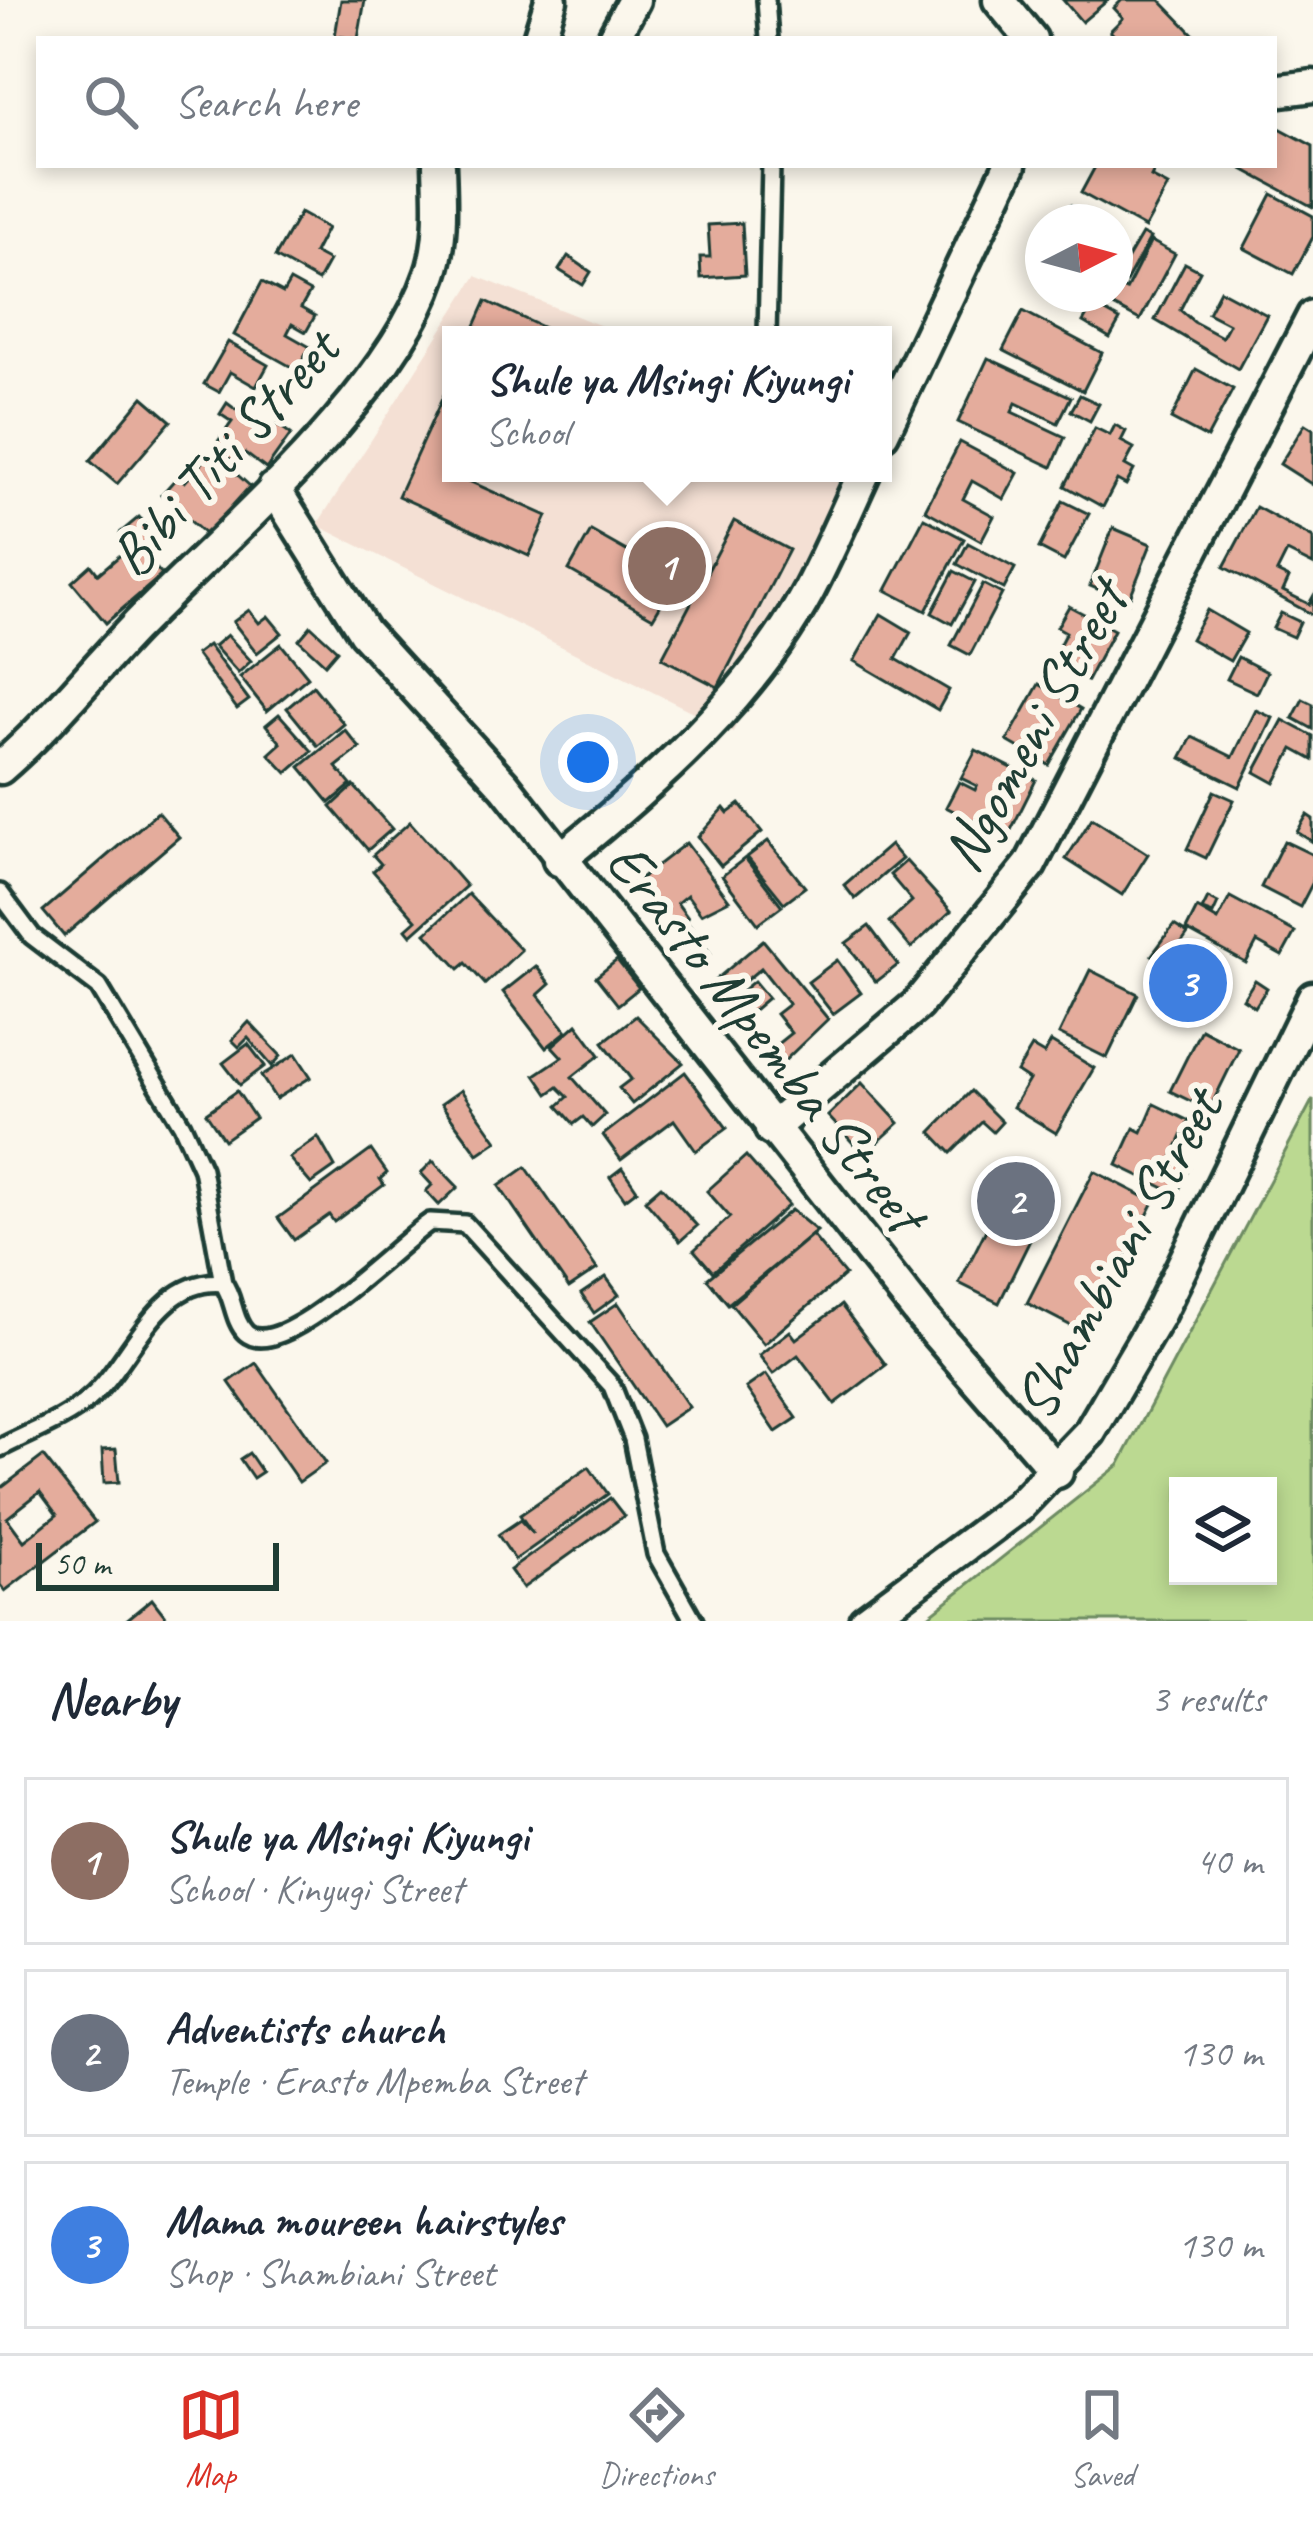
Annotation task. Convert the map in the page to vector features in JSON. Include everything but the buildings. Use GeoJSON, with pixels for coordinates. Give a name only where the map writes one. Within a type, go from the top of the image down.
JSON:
{"type":"FeatureCollection","features":[{"type":"Feature","properties":{"kind":"street"},"geometry":{"type":"LineString","coordinates":[[539,36],[550,0]]}},
{"type":"Feature","properties":{"kind":"street"},"geometry":{"type":"LineString","coordinates":[[615,36],[634,0]]}},
{"type":"Feature","properties":{"kind":"street"},"geometry":{"type":"LineString","coordinates":[[999,0],[1029,36]]}},
{"type":"Feature","properties":{"kind":"street"},"geometry":{"type":"LineString","coordinates":[[1277,92],[1313,86]]}},
{"type":"Feature","properties":{"kind":"street","name":"Bibi Titi Street"},"geometry":{"type":"LineString","coordinates":[[0,768],[339,418],[406,326],[432,273],[440,226],[439,168]]}},
{"type":"Feature","properties":{"kind":"street"},"geometry":{"type":"LineString","coordinates":[[892,415],[1009,168]]}},
{"type":"Feature","properties":{"kind":"street","name":"Ngomeni Street"},"geometry":{"type":"LineString","coordinates":[[771,1130],[917,1005],[1030,865],[1313,316]]}},
{"type":"Feature","properties":{"kind":"street"},"geometry":{"type":"LineString","coordinates":[[559,860],[658,776],[753,669],[807,594],[860,482]]}},
{"type":"Feature","properties":{"kind":"street","name":"Erasto Mpemba Street"},"geometry":{"type":"LineString","coordinates":[[274,488],[344,606],[505,785],[771,1130],[923,1318],[1057,1472]]}},
{"type":"Feature","properties":{"kind":"street","name":"Shambiani Street"},"geometry":{"type":"LineString","coordinates":[[866,1621],[1057,1472],[1113,1398],[1313,998]]}},
{"type":"Feature","properties":{"kind":"lane"},"geometry":{"type":"LineString","coordinates":[[766,0],[769,36]]}},
{"type":"Feature","properties":{"kind":"lane"},"geometry":{"type":"LineString","coordinates":[[766,326],[771,168]]}},
{"type":"Feature","properties":{"kind":"lane"},"geometry":{"type":"LineString","coordinates":[[0,893],[32,936],[98,987],[182,1125],[202,1169],[223,1283],[241,1328],[250,1336],[268,1338],[344,1294],[430,1222],[448,1220],[478,1232],[612,1386],[625,1410],[656,1554],[694,1621]]}},
{"type":"Feature","properties":{"kind":"lane"},"geometry":{"type":"LineString","coordinates":[[0,1448],[67,1415],[91,1397],[175,1294],[208,1282],[223,1283]]}},
{"type":"Feature","properties":{"kind":"shaded area"},"geometry":{"type":"Polygon","coordinates":[[[476,276],[601,326],[444,326],[476,276]]]}},
{"type":"Feature","properties":{"kind":"shaded area"},"geometry":{"type":"Polygon","coordinates":[[[442,329],[442,482],[854,482],[733,732],[317,525],[442,329]]]}},
{"type":"Feature","properties":{"kind":"green space"},"geometry":{"type":"Polygon","coordinates":[[[1313,1099],[1313,1621],[922,1621],[1119,1465],[1313,1099]]]}},
{"type":"Feature","properties":{"kind":"place","name":"Shule ya Msingi Kiyungi"},"geometry":{"type":"Point","coordinates":[667,566]}},
{"type":"Feature","properties":{"kind":"place","name":"Mama moureen hairstyles"},"geometry":{"type":"Point","coordinates":[1188,983]}},
{"type":"Feature","properties":{"kind":"place","name":"Adventists church"},"geometry":{"type":"Point","coordinates":[1016,1201]}}]}
